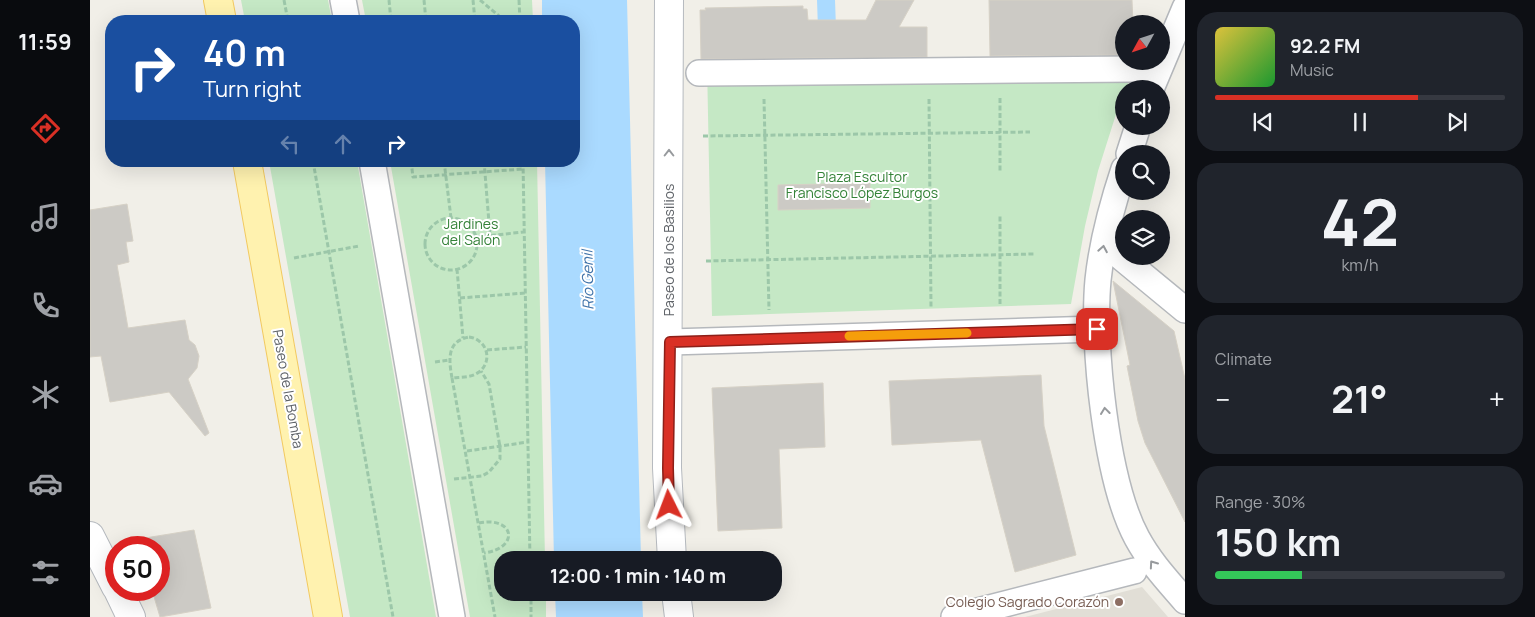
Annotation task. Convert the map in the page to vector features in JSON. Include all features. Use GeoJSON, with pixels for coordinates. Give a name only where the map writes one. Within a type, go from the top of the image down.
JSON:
{"type":"FeatureCollection","features":[{"type":"Feature","properties":{"kind":"main road"},"geometry":{"type":"LineString","coordinates":[[218,0],[221,15]]}},
{"type":"Feature","properties":{"kind":"main road","name":"Paseo de los Basilios"},"geometry":{"type":"LineString","coordinates":[[669,0],[670,342],[668,468],[672,551]]}},
{"type":"Feature","properties":{"kind":"main road","name":"Paseo de la Bomba"},"geometry":{"type":"LineString","coordinates":[[248,167],[328,617]]}},
{"type":"Feature","properties":{"kind":"main road"},"geometry":{"type":"LineString","coordinates":[[90,536],[105,565]]}},
{"type":"Feature","properties":{"kind":"main road"},"geometry":{"type":"LineString","coordinates":[[123,601],[132,617]]}},
{"type":"Feature","properties":{"kind":"main road"},"geometry":{"type":"LineString","coordinates":[[677,601],[679,617]]}},
{"type":"Feature","properties":{"kind":"street"},"geometry":{"type":"LineString","coordinates":[[343,0],[346,15]]}},
{"type":"Feature","properties":{"kind":"street"},"geometry":{"type":"LineString","coordinates":[[1155,80],[1185,8]]}},
{"type":"Feature","properties":{"kind":"street"},"geometry":{"type":"LineString","coordinates":[[699,73],[1115,69]]}},
{"type":"Feature","properties":{"kind":"street"},"geometry":{"type":"LineString","coordinates":[[373,167],[452,617]]}},
{"type":"Feature","properties":{"kind":"street"},"geometry":{"type":"LineString","coordinates":[[1116,200],[1104,243],[1098,280],[1097,329],[1110,454],[1123,503],[1136,536],[1154,566],[1185,601]]}},
{"type":"Feature","properties":{"kind":"street"},"geometry":{"type":"LineString","coordinates":[[1130,265],[1185,310]]}},
{"type":"Feature","properties":{"kind":"street"},"geometry":{"type":"LineString","coordinates":[[670,342],[1097,329]]}},
{"type":"Feature","properties":{"kind":"street"},"geometry":{"type":"LineString","coordinates":[[954,617],[1134,571]]}},
{"type":"Feature","properties":{"kind":"path"},"geometry":{"type":"LineString","coordinates":[[284,0],[287,15]]}},
{"type":"Feature","properties":{"kind":"path"},"geometry":{"type":"LineString","coordinates":[[389,0],[390,15]]}},
{"type":"Feature","properties":{"kind":"path"},"geometry":{"type":"LineString","coordinates":[[424,0],[425,15]]}},
{"type":"Feature","properties":{"kind":"path"},"geometry":{"type":"LineString","coordinates":[[474,0],[475,15]]}},
{"type":"Feature","properties":{"kind":"path"},"geometry":{"type":"LineString","coordinates":[[480,0],[498,15]]}},
{"type":"Feature","properties":{"kind":"path"},"geometry":{"type":"LineString","coordinates":[[519,0],[520,15]]}},
{"type":"Feature","properties":{"kind":"path"},"geometry":{"type":"LineString","coordinates":[[1000,70],[1000,172]]}},
{"type":"Feature","properties":{"kind":"path"},"geometry":{"type":"LineString","coordinates":[[929,71],[932,311]]}},
{"type":"Feature","properties":{"kind":"path"},"geometry":{"type":"LineString","coordinates":[[764,72],[770,316]]}},
{"type":"Feature","properties":{"kind":"path"},"geometry":{"type":"LineString","coordinates":[[703,136],[1030,132]]}},
{"type":"Feature","properties":{"kind":"path"},"geometry":{"type":"LineString","coordinates":[[313,167],[393,617]]}},
{"type":"Feature","properties":{"kind":"path"},"geometry":{"type":"LineString","coordinates":[[412,167],[413,177],[523,169],[530,551]]}},
{"type":"Feature","properties":{"kind":"path"},"geometry":{"type":"LineString","coordinates":[[445,167],[451,218]]}},
{"type":"Feature","properties":{"kind":"path"},"geometry":{"type":"LineString","coordinates":[[485,167],[490,235]]}},
{"type":"Feature","properties":{"kind":"path"},"geometry":{"type":"LineString","coordinates":[[1000,214],[1000,309]]}},
{"type":"Feature","properties":{"kind":"path"},"geometry":{"type":"LineString","coordinates":[[451,218],[467,223],[476,237],[475,253],[465,266],[457,269],[440,267],[432,262],[425,246],[429,230],[443,219],[451,218]]}},
{"type":"Feature","properties":{"kind":"path"},"geometry":{"type":"LineString","coordinates":[[476,237],[524,232]]}},
{"type":"Feature","properties":{"kind":"path"},"geometry":{"type":"LineString","coordinates":[[292,258],[365,244]]}},
{"type":"Feature","properties":{"kind":"path"},"geometry":{"type":"LineString","coordinates":[[706,261],[1034,254]]}},
{"type":"Feature","properties":{"kind":"path"},"geometry":{"type":"LineString","coordinates":[[457,269],[463,338]]}},
{"type":"Feature","properties":{"kind":"path"},"geometry":{"type":"LineString","coordinates":[[460,298],[525,293]]}},
{"type":"Feature","properties":{"kind":"path"},"geometry":{"type":"LineString","coordinates":[[452,378],[471,376],[481,371],[486,361],[487,350],[480,340],[469,337],[463,338],[457,341],[450,352],[452,378],[495,617]]}},
{"type":"Feature","properties":{"kind":"path"},"geometry":{"type":"LineString","coordinates":[[487,350],[526,347]]}},
{"type":"Feature","properties":{"kind":"path"},"geometry":{"type":"LineString","coordinates":[[470,477],[489,472],[500,459],[500,447],[489,384],[481,371]]}},
{"type":"Feature","properties":{"kind":"path"},"geometry":{"type":"LineString","coordinates":[[466,451],[528,442]]}},
{"type":"Feature","properties":{"kind":"path"},"geometry":{"type":"LineString","coordinates":[[479,523],[492,520],[500,522],[507,530],[508,538],[505,546],[498,551],[484,553]]}},
{"type":"Feature","properties":{"kind":"path"},"geometry":{"type":"LineString","coordinates":[[531,601],[531,617]]}},
{"type":"Feature","properties":{"kind":"shaded area","name":"Colegio Sagrado Corazón"},"geometry":{"type":"Polygon","coordinates":[[[1142,587],[1168,617],[1025,617],[1142,587]]]}},
{"type":"Feature","properties":{"kind":"green space"},"geometry":{"type":"Polygon","coordinates":[[[241,0],[328,0],[331,15],[244,15],[241,0]]]}},
{"type":"Feature","properties":{"kind":"green space"},"geometry":{"type":"Polygon","coordinates":[[[362,0],[532,0],[533,15],[365,15],[362,0]]]}},
{"type":"Feature","properties":{"kind":"green space","name":"Plaza Escultor Francisco López Burgos"},"geometry":{"type":"Polygon","coordinates":[[[1115,61],[1115,70],[1133,70],[1130,80],[1115,80],[1115,117],[1098,171],[1085,226],[1071,304],[712,316],[707,64],[1115,61]]]}},
{"type":"Feature","properties":{"kind":"green space"},"geometry":{"type":"Polygon","coordinates":[[[270,167],[358,167],[436,617],[350,617],[270,167]]]}},
{"type":"Feature","properties":{"kind":"green space","name":"Jardines del Salón"},"geometry":{"type":"Polygon","coordinates":[[[391,167],[537,167],[545,551],[494,551],[494,601],[546,601],[546,617],[470,617],[391,167]]]}},
{"type":"Feature","properties":{"kind":"water","name":"Río Genil"},"geometry":{"type":"Polygon","coordinates":[[[542,0],[627,0],[641,551],[554,551],[545,167],[580,167],[580,15],[542,15],[542,0]]]}},
{"type":"Feature","properties":{"kind":"water"},"geometry":{"type":"Polygon","coordinates":[[[817,0],[835,0],[836,28],[818,29],[817,0]]]}},
{"type":"Feature","properties":{"kind":"water"},"geometry":{"type":"Polygon","coordinates":[[[555,601],[642,601],[643,617],[556,617],[555,601]]]}},
{"type":"Feature","properties":{"kind":"building"},"geometry":{"type":"Polygon","coordinates":[[[876,0],[914,0],[899,27],[927,27],[927,57],[701,59],[700,10],[706,10],[705,8],[803,6],[803,9],[807,9],[808,20],[866,20],[876,0]]]}},
{"type":"Feature","properties":{"kind":"building"},"geometry":{"type":"Polygon","coordinates":[[[989,0],[1132,0],[1133,15],[1115,15],[1115,55],[990,56],[989,0]]]}},
{"type":"Feature","properties":{"kind":"building"},"geometry":{"type":"Polygon","coordinates":[[[870,183],[870,208],[778,210],[778,185],[870,183]]]}},
{"type":"Feature","properties":{"kind":"building"},"geometry":{"type":"Polygon","coordinates":[[[127,204],[133,241],[126,242],[129,262],[117,265],[128,328],[185,320],[189,340],[195,345],[199,356],[197,368],[188,379],[209,433],[205,436],[169,392],[110,402],[101,356],[90,357],[90,210],[127,204]]]}},
{"type":"Feature","properties":{"kind":"building"},"geometry":{"type":"Polygon","coordinates":[[[1113,281],[1174,331],[1185,379],[1185,522],[1145,443],[1138,421],[1127,366],[1130,365],[1113,281]]]}},
{"type":"Feature","properties":{"kind":"building"},"geometry":{"type":"Polygon","coordinates":[[[1041,375],[1044,426],[1076,555],[1015,572],[981,440],[892,445],[889,381],[1041,375]]]}},
{"type":"Feature","properties":{"kind":"building"},"geometry":{"type":"Polygon","coordinates":[[[823,383],[825,447],[779,449],[782,528],[718,531],[712,388],[823,383]]]}},
{"type":"Feature","properties":{"kind":"building"},"geometry":{"type":"Polygon","coordinates":[[[194,530],[211,608],[160,617],[155,601],[170,601],[170,536],[157,536],[194,530]]]}},
{"type":"Feature","properties":{"kind":"slow traffic"},"geometry":{"type":"LineString","coordinates":[[849,336],[967,333]]}},
{"type":"Feature","properties":{"kind":"place","name":"Colegio Sagrado Corazón"},"geometry":{"type":"Point","coordinates":[1119,602]}},
{"type":"Feature","properties":{"kind":"route"},"geometry":{"type":"LineString","coordinates":[[669,505],[670,342],[1097,329]]}}]}
